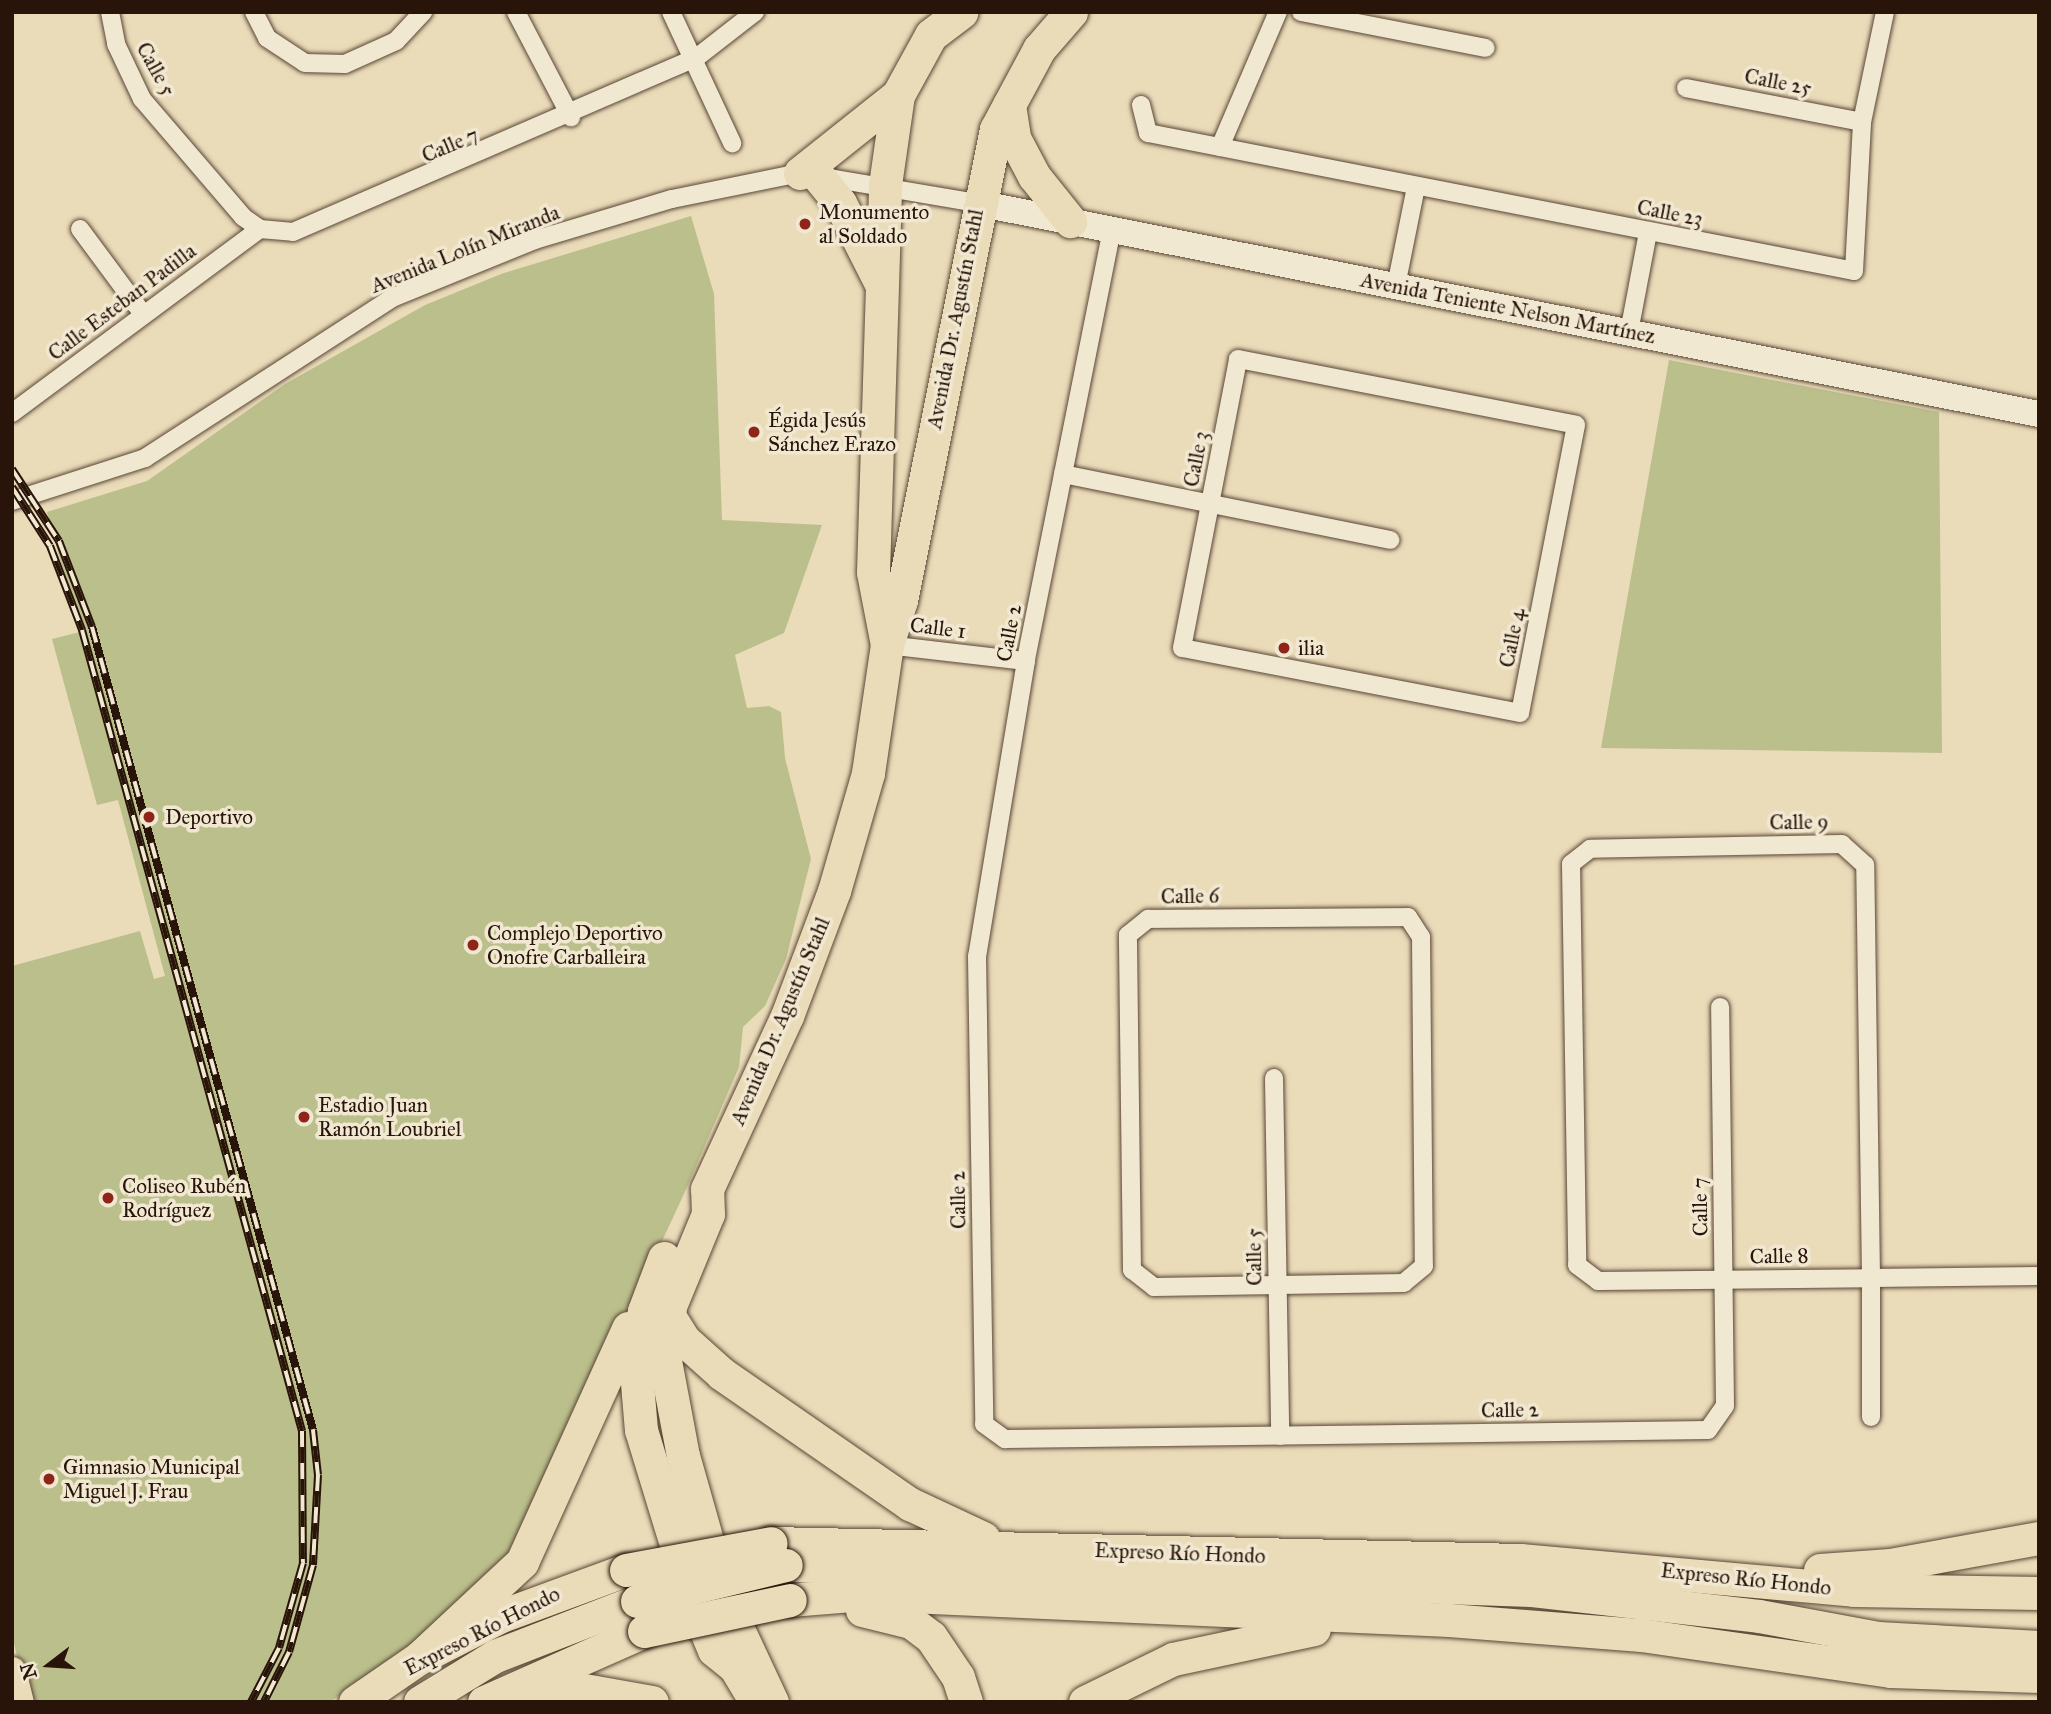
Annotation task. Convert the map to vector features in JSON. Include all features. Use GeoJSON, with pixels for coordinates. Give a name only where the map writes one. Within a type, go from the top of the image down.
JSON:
{"type":"FeatureCollection","features":[{"type":"Feature","properties":{"kind":"highway","name":"Avenida Dr. Agustín Stahl"},"geometry":{"type":"LineString","coordinates":[[887,645],[873,572],[885,184],[898,95],[931,35],[961,12]]}},
{"type":"Feature","properties":{"kind":"highway","name":"Avenida Dr. Agustín Stahl"},"geometry":{"type":"LineString","coordinates":[[689,1538],[653,1401],[635,1359],[656,1313],[689,1202],[706,1189],[787,1016],[834,891],[868,773],[887,645],[901,600],[977,203],[1009,105],[1039,48],[1071,12]]}},
{"type":"Feature","properties":{"kind":"highway"},"geometry":{"type":"LineString","coordinates":[[882,286],[840,203],[809,175],[898,95]]}},
{"type":"Feature","properties":{"kind":"highway"},"geometry":{"type":"LineString","coordinates":[[1009,105],[1014,138],[1034,176],[1070,221]]}},
{"type":"Feature","properties":{"kind":"highway"},"geometry":{"type":"LineString","coordinates":[[419,1658],[522,1562],[591,1416],[629,1325],[656,1313],[722,1374],[909,1504],[1005,1546]]}},
{"type":"Feature","properties":{"kind":"highway"},"geometry":{"type":"LineString","coordinates":[[591,1416],[653,1401],[690,1376],[722,1374]]}},
{"type":"Feature","properties":{"kind":"highway"},"geometry":{"type":"LineString","coordinates":[[689,1538],[714,1650],[735,1667],[755,1702]]}},
{"type":"Feature","properties":{"kind":"highway"},"geometry":{"type":"LineString","coordinates":[[689,1538],[772,1702]]}},
{"type":"Feature","properties":{"kind":"highway"},"geometry":{"type":"LineString","coordinates":[[1638,1568],[1866,1567],[2039,1538]]}},
{"type":"Feature","properties":{"kind":"highway","name":"Expreso Río Hondo"},"geometry":{"type":"LineString","coordinates":[[355,1702],[419,1658],[542,1597],[625,1570],[779,1554],[1005,1546],[1638,1568],[1854,1590],[2039,1593]]}},
{"type":"Feature","properties":{"kind":"highway"},"geometry":{"type":"LineString","coordinates":[[480,1700],[641,1616],[779,1554],[1532,1590],[1759,1616],[1878,1638],[2039,1647]]}},
{"type":"Feature","properties":{"kind":"highway"},"geometry":{"type":"LineString","coordinates":[[420,1702],[495,1656],[558,1633],[641,1616],[864,1594],[1449,1619],[1641,1635],[1890,1671],[2039,1676]]}},
{"type":"Feature","properties":{"kind":"highway"},"geometry":{"type":"LineString","coordinates":[[790,1600],[911,1622],[945,1653],[967,1702]]}},
{"type":"Feature","properties":{"kind":"highway"},"geometry":{"type":"LineString","coordinates":[[1086,1702],[1149,1667],[1206,1648],[1308,1629],[1413,1629],[1449,1619]]}},
{"type":"Feature","properties":{"kind":"highway"},"geometry":{"type":"LineString","coordinates":[[480,1700],[558,1633]]}},
{"type":"Feature","properties":{"kind":"highway"},"geometry":{"type":"LineString","coordinates":[[480,1700],[573,1688],[652,1702]]}},
{"type":"Feature","properties":{"kind":"main road"},"geometry":{"type":"LineString","coordinates":[[714,1650],[737,1702]]}},
{"type":"Feature","properties":{"kind":"main road"},"geometry":{"type":"LineString","coordinates":[[12,1671],[20,1702]]}},
{"type":"Feature","properties":{"kind":"street","name":"Calle 5"},"geometry":{"type":"LineString","coordinates":[[110,12],[116,44],[142,99],[260,229]]}},
{"type":"Feature","properties":{"kind":"street"},"geometry":{"type":"LineString","coordinates":[[254,12],[267,38],[305,63],[345,64],[396,41],[423,12]]}},
{"type":"Feature","properties":{"kind":"street"},"geometry":{"type":"LineString","coordinates":[[516,12],[571,117]]}},
{"type":"Feature","properties":{"kind":"street"},"geometry":{"type":"LineString","coordinates":[[671,12],[696,58],[732,143]]}},
{"type":"Feature","properties":{"kind":"street","name":"Calle 7"},"geometry":{"type":"LineString","coordinates":[[260,229],[293,232],[319,226],[571,117],[696,58],[755,12]]}},
{"type":"Feature","properties":{"kind":"street"},"geometry":{"type":"LineString","coordinates":[[1220,148],[1278,12]]}},
{"type":"Feature","properties":{"kind":"street"},"geometry":{"type":"LineString","coordinates":[[1301,12],[1486,48]]}},
{"type":"Feature","properties":{"kind":"street","name":"Calle 23"},"geometry":{"type":"LineString","coordinates":[[1141,105],[1148,134],[1854,271],[1862,122],[1885,12]]}},
{"type":"Feature","properties":{"kind":"street","name":"Calle 25"},"geometry":{"type":"LineString","coordinates":[[1686,88],[1862,122]]}},
{"type":"Feature","properties":{"kind":"street","name":"Avenida Lolín Miranda"},"geometry":{"type":"LineString","coordinates":[[12,501],[145,458],[392,298],[535,240],[672,199],[809,175],[885,184],[977,203]]}},
{"type":"Feature","properties":{"kind":"street"},"geometry":{"type":"LineString","coordinates":[[1396,286],[1416,187]]}},
{"type":"Feature","properties":{"kind":"street","name":"Avenida Teniente Nelson Martínez"},"geometry":{"type":"LineString","coordinates":[[977,203],[2039,414]]}},
{"type":"Feature","properties":{"kind":"street"},"geometry":{"type":"LineString","coordinates":[[80,229],[143,313]]}},
{"type":"Feature","properties":{"kind":"street","name":"Calle Esteban Padilla"},"geometry":{"type":"LineString","coordinates":[[12,413],[143,313],[260,229]]}},
{"type":"Feature","properties":{"kind":"street","name":"Calle 2"},"geometry":{"type":"LineString","coordinates":[[1112,229],[1026,661],[977,956],[984,1424],[1004,1439],[1708,1430],[1725,1406]]}},
{"type":"Feature","properties":{"kind":"street"},"geometry":{"type":"LineString","coordinates":[[1629,332],[1648,232]]}},
{"type":"Feature","properties":{"kind":"street","name":"Calle 3"},"geometry":{"type":"LineString","coordinates":[[1063,474],[1211,503],[1238,359]]}},
{"type":"Feature","properties":{"kind":"street","name":"Calle 4"},"geometry":{"type":"LineString","coordinates":[[1211,503],[1182,649],[1520,713],[1576,425],[1238,359]]}},
{"type":"Feature","properties":{"kind":"street"},"geometry":{"type":"LineString","coordinates":[[1211,503],[1390,540]]}},
{"type":"Feature","properties":{"kind":"street","name":"Calle 1"},"geometry":{"type":"LineString","coordinates":[[887,645],[1026,661]]}},
{"type":"Feature","properties":{"kind":"street","name":"Calle 9"},"geometry":{"type":"LineString","coordinates":[[1577,1214],[1571,864],[1590,849],[1842,844],[1865,865],[1871,1417]]}},
{"type":"Feature","properties":{"kind":"street","name":"Calle 6"},"geometry":{"type":"LineString","coordinates":[[1408,917],[1421,937],[1424,1266],[1404,1283],[1278,1285],[1154,1287],[1132,1270],[1128,935],[1148,919],[1408,917]]}},
{"type":"Feature","properties":{"kind":"street","name":"Calle 7"},"geometry":{"type":"LineString","coordinates":[[1720,1007],[1725,1406]]}},
{"type":"Feature","properties":{"kind":"street","name":"Calle 5"},"geometry":{"type":"LineString","coordinates":[[1274,1078],[1280,1436]]}},
{"type":"Feature","properties":{"kind":"street","name":"Calle 8"},"geometry":{"type":"LineString","coordinates":[[1577,1214],[1577,1265],[1598,1281],[2039,1276]]}},
{"type":"Feature","properties":{"kind":"green space","name":"Complejo Deportivo Onofre Carballeira"},"geometry":{"type":"Polygon","coordinates":[[[691,216],[714,294],[722,520],[822,525],[784,633],[735,655],[747,708],[769,706],[781,712],[785,758],[811,859],[786,959],[765,1006],[743,1027],[739,1067],[683,1196],[531,1523],[476,1602],[330,1702],[27,1702],[12,1634],[12,966],[140,931],[154,979],[165,976],[118,800],[97,805],[52,639],[80,632],[47,512],[147,481],[285,384],[425,305],[501,274],[691,216]]]}},
{"type":"Feature","properties":{"kind":"green space"},"geometry":{"type":"Polygon","coordinates":[[[1669,360],[1939,412],[1942,753],[1601,748],[1669,360]]]}},
{"type":"Feature","properties":{"kind":"railway"},"geometry":{"type":"LineString","coordinates":[[12,469],[59,541],[92,627],[313,1430],[318,1475],[313,1565],[289,1652],[264,1702]]}},
{"type":"Feature","properties":{"kind":"railway"},"geometry":{"type":"LineString","coordinates":[[12,487],[50,546],[82,630],[302,1431],[303,1563],[279,1648],[251,1702]]}},
{"type":"Feature","properties":{"kind":"place","name":"Monumento al Soldado"},"geometry":{"type":"Point","coordinates":[805,224]}},
{"type":"Feature","properties":{"kind":"place","name":"Égida Jesús Sánchez Erazo"},"geometry":{"type":"Point","coordinates":[754,432]}},
{"type":"Feature","properties":{"kind":"place","name":"ilia"},"geometry":{"type":"Point","coordinates":[1284,648]}},
{"type":"Feature","properties":{"kind":"place","name":"Deportivo"},"geometry":{"type":"Point","coordinates":[149,817]}},
{"type":"Feature","properties":{"kind":"place","name":"Complejo Deportivo Onofre Carballeira"},"geometry":{"type":"Point","coordinates":[473,945]}},
{"type":"Feature","properties":{"kind":"place","name":"Estadio Juan Ramón Loubriel"},"geometry":{"type":"Point","coordinates":[304,1117]}},
{"type":"Feature","properties":{"kind":"place","name":"Coliseo Rubén Rodríguez"},"geometry":{"type":"Point","coordinates":[108,1198]}},
{"type":"Feature","properties":{"kind":"place","name":"Gimnasio Municipal Miguel J. Frau"},"geometry":{"type":"Point","coordinates":[49,1479]}}]}
